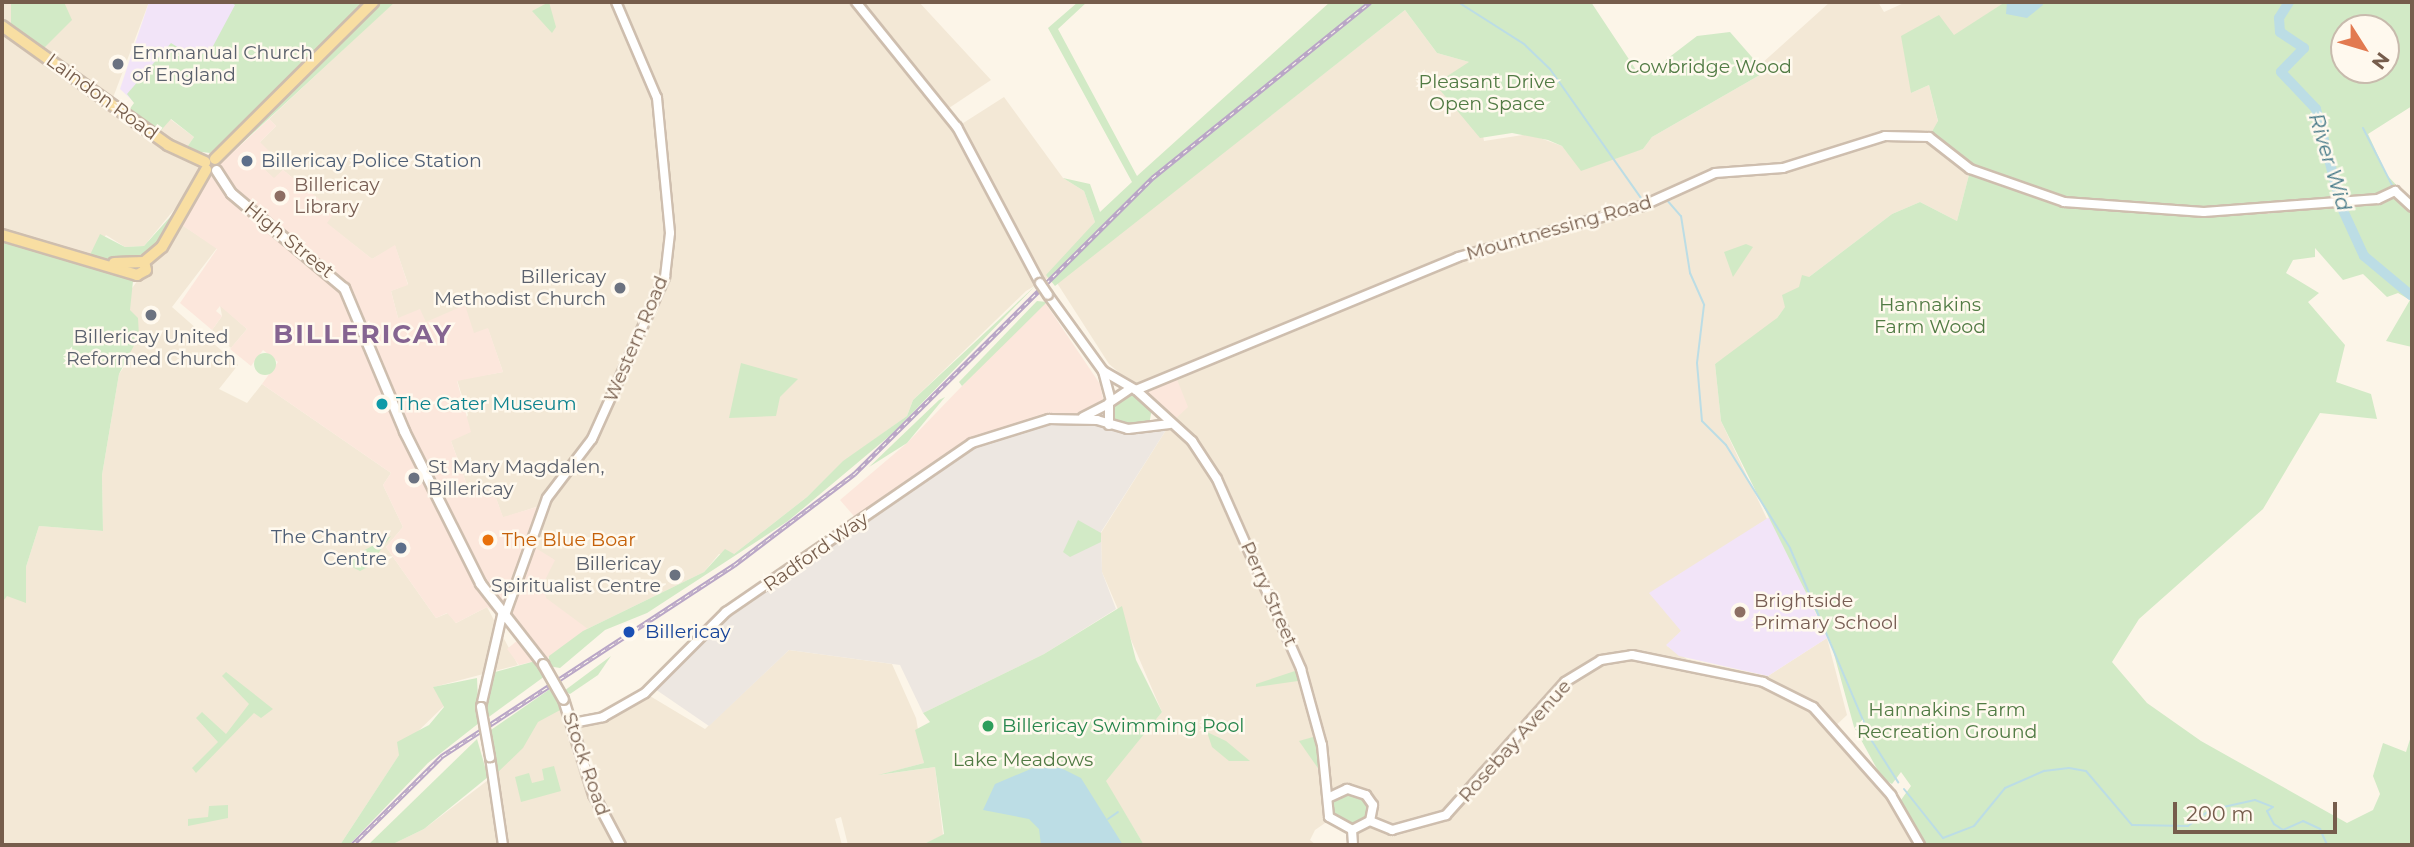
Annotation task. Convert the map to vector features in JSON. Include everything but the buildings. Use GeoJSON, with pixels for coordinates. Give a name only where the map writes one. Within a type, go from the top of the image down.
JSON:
{"type":"FeatureCollection","features":[{"type":"Feature","properties":{"kind":"main road"},"geometry":{"type":"LineString","coordinates":[[2,235],[144,273],[144,262],[162,247],[211,165],[373,2]]}},
{"type":"Feature","properties":{"kind":"main road","name":"Laindon Road"},"geometry":{"type":"LineString","coordinates":[[2,26],[175,150],[211,165]]}},
{"type":"Feature","properties":{"kind":"main road","name":"High Street"},"geometry":{"type":"LineString","coordinates":[[211,165],[258,216],[333,276],[356,305],[404,431],[503,616],[530,646]]}},
{"type":"Feature","properties":{"kind":"main road","name":"Stock Road"},"geometry":{"type":"LineString","coordinates":[[530,646],[563,699],[573,723],[593,794],[620,845]]}},
{"type":"Feature","properties":{"kind":"street","name":"Western Road"},"geometry":{"type":"LineString","coordinates":[[503,845],[481,707],[503,616],[547,498],[592,439],[665,277],[670,236],[657,98],[617,2]]}},
{"type":"Feature","properties":{"kind":"street"},"geometry":{"type":"LineString","coordinates":[[856,2],[957,127],[1040,283],[1103,371],[1150,403]]}},
{"type":"Feature","properties":{"kind":"street","name":"Mountnessing Road"},"geometry":{"type":"LineString","coordinates":[[1110,402],[1133,389],[1280,335],[1458,257],[1642,206],[1715,173],[1783,168],[1885,136],[1929,137],[1970,169],[2064,202],[2204,212],[2358,200],[2395,191],[2412,207]]}},
{"type":"Feature","properties":{"kind":"street"},"geometry":{"type":"LineString","coordinates":[[1103,371],[1110,402],[1110,425],[1149,427],[1170,424]]}},
{"type":"Feature","properties":{"kind":"street"},"geometry":{"type":"LineString","coordinates":[[1149,427],[1150,403],[1155,381]]}},
{"type":"Feature","properties":{"kind":"street","name":"Radford Way"},"geometry":{"type":"LineString","coordinates":[[573,723],[603,717],[645,693],[726,612],[923,481],[957,450],[1007,428],[1080,418],[1110,402]]}},
{"type":"Feature","properties":{"kind":"street","name":"Perry Street"},"geometry":{"type":"LineString","coordinates":[[1150,403],[1210,467],[1280,614],[1309,695],[1328,798]]}},
{"type":"Feature","properties":{"kind":"street","name":"Radford Way"},"geometry":{"type":"LineString","coordinates":[[1080,418],[1110,425]]}},
{"type":"Feature","properties":{"kind":"street","name":"Rosebay Avenue"},"geometry":{"type":"LineString","coordinates":[[1370,821],[1392,830],[1446,815],[1565,682],[1601,660],[1632,655],[1763,682],[1813,708],[1891,794],[1920,845]]}},
{"type":"Feature","properties":{"kind":"street"},"geometry":{"type":"LineString","coordinates":[[1327,783],[1337,790],[1366,795],[1373,806],[1370,821],[1352,830]]}},
{"type":"Feature","properties":{"kind":"street"},"geometry":{"type":"LineString","coordinates":[[1337,790],[1328,798],[1329,817],[1352,830]]}},
{"type":"Feature","properties":{"kind":"street"},"geometry":{"type":"LineString","coordinates":[[1352,830],[1353,845]]}},
{"type":"Feature","properties":{"kind":"shaded area"},"geometry":{"type":"Polygon","coordinates":[[[2,2],[149,2],[111,103],[156,136],[170,119],[194,137],[183,153],[205,162],[183,210],[177,206],[144,246],[125,247],[106,235],[89,257],[2,228],[2,2]]]}},
{"type":"Feature","properties":{"kind":"shaded area"},"geometry":{"type":"Polygon","coordinates":[[[149,2],[241,2],[201,66],[134,102],[120,89],[149,2]]]}},
{"type":"Feature","properties":{"kind":"shaded area"},"geometry":{"type":"Polygon","coordinates":[[[394,2],[919,2],[991,80],[946,110],[957,127],[1004,97],[1063,178],[1084,191],[1095,222],[1048,278],[1026,291],[913,400],[907,416],[843,462],[807,497],[734,554],[719,554],[704,572],[583,631],[546,599],[526,542],[536,507],[503,518],[496,498],[469,491],[451,441],[468,415],[457,380],[503,372],[488,329],[474,334],[398,318],[391,291],[408,284],[395,246],[372,259],[326,223],[334,212],[283,170],[274,179],[263,168],[260,142],[276,126],[269,119],[394,2]]]}},
{"type":"Feature","properties":{"kind":"shaded area"},"geometry":{"type":"Polygon","coordinates":[[[1830,2],[1878,2],[1884,12],[1906,2],[2005,2],[1953,37],[1911,93],[1929,85],[1938,122],[1970,171],[1957,221],[1920,202],[1892,214],[1809,277],[1769,328],[1715,364],[1721,421],[1767,519],[1674,581],[1682,630],[1667,646],[1687,659],[1768,676],[1827,638],[1847,715],[1831,730],[1894,809],[1914,845],[1350,845],[1352,830],[1328,821],[1315,830],[1310,840],[1316,845],[1144,845],[1105,781],[1162,712],[1102,572],[1101,533],[1166,430],[1175,374],[1136,387],[1109,364],[1057,283],[1405,10],[1437,53],[1469,62],[1484,141],[1529,134],[1562,146],[1578,165],[1643,149],[1652,137],[1765,72],[1761,64],[1830,2]]]}},
{"type":"Feature","properties":{"kind":"shaded area"},"geometry":{"type":"Polygon","coordinates":[[[269,119],[276,126],[260,142],[274,156],[264,169],[274,178],[283,170],[335,212],[327,223],[372,259],[395,245],[408,285],[391,291],[398,318],[420,309],[426,322],[465,305],[474,333],[488,328],[503,372],[457,381],[471,432],[451,441],[469,491],[496,498],[503,517],[537,507],[526,542],[555,560],[543,584],[546,598],[588,629],[547,658],[519,665],[507,649],[524,635],[487,607],[456,623],[447,613],[436,618],[386,547],[403,527],[383,485],[391,473],[262,384],[278,362],[263,350],[251,366],[230,349],[247,329],[220,306],[216,311],[222,316],[212,330],[180,303],[217,249],[179,223],[205,178],[269,119]]]}},
{"type":"Feature","properties":{"kind":"shaded area"},"geometry":{"type":"Polygon","coordinates":[[[179,223],[217,248],[172,307],[238,365],[219,389],[247,403],[262,384],[391,473],[383,485],[403,527],[386,547],[436,618],[448,613],[456,623],[487,607],[518,665],[434,687],[444,706],[409,740],[340,845],[2,845],[2,603],[26,567],[39,526],[103,531],[102,475],[119,374],[129,360],[130,291],[179,223]]]}},
{"type":"Feature","properties":{"kind":"shaded area"},"geometry":{"type":"Polygon","coordinates":[[[1044,301],[1100,384],[1105,408],[1007,428],[945,460],[859,522],[840,500],[907,443],[1044,301]]]}},
{"type":"Feature","properties":{"kind":"shaded area"},"geometry":{"type":"Polygon","coordinates":[[[220,305],[247,329],[231,348],[212,330],[222,316],[220,305]]]}},
{"type":"Feature","properties":{"kind":"shaded area"},"geometry":{"type":"Polygon","coordinates":[[[1174,372],[1188,407],[1170,424],[1147,399],[1149,388],[1174,372]]]}},
{"type":"Feature","properties":{"kind":"shaded area"},"geometry":{"type":"Polygon","coordinates":[[[1105,408],[1117,432],[1166,430],[1101,532],[1102,572],[1116,609],[1044,654],[923,713],[900,665],[789,650],[709,726],[655,689],[722,619],[923,481],[945,460],[1007,428],[1105,408]]]}},
{"type":"Feature","properties":{"kind":"shaded area","name":"Brightside Primary School"},"geometry":{"type":"Polygon","coordinates":[[[1771,516],[1827,638],[1768,676],[1679,656],[1666,645],[1681,631],[1649,593],[1771,516]]]}},
{"type":"Feature","properties":{"kind":"shaded area"},"geometry":{"type":"Polygon","coordinates":[[[789,650],[892,664],[916,718],[924,763],[879,775],[935,767],[943,835],[922,845],[848,845],[841,817],[835,819],[842,845],[391,845],[424,829],[496,774],[493,731],[556,691],[573,723],[592,721],[645,693],[705,729],[789,650]]]}},
{"type":"Feature","properties":{"kind":"green space"},"geometry":{"type":"Polygon","coordinates":[[[11,2],[64,2],[72,20],[44,48],[11,25],[11,2]]]}},
{"type":"Feature","properties":{"kind":"green space"},"geometry":{"type":"Polygon","coordinates":[[[230,2],[373,2],[360,19],[378,2],[395,2],[226,158],[268,103],[210,153],[185,150],[194,137],[171,119],[156,136],[126,114],[134,103],[127,94],[171,43],[195,58],[212,48],[235,5],[230,2]]]}},
{"type":"Feature","properties":{"kind":"green space"},"geometry":{"type":"Polygon","coordinates":[[[549,2],[556,27],[552,33],[532,11],[549,2]]]}},
{"type":"Feature","properties":{"kind":"green space"},"geometry":{"type":"Polygon","coordinates":[[[1078,2],[1087,2],[1058,29],[1137,176],[1330,2],[1591,2],[1638,73],[1650,72],[1697,36],[1730,32],[1765,72],[1652,137],[1643,149],[1581,171],[1562,146],[1548,140],[1512,133],[1480,138],[1435,84],[1469,62],[1437,53],[1405,10],[1055,286],[1046,275],[1095,222],[1084,191],[1063,178],[1090,184],[1100,212],[1132,182],[1048,28],[1078,2]]]}},
{"type":"Feature","properties":{"kind":"green space"},"geometry":{"type":"Polygon","coordinates":[[[2005,2],[2412,2],[2412,106],[2368,134],[2387,175],[2412,202],[2412,347],[2386,341],[2410,300],[2398,293],[2387,297],[2363,274],[2343,280],[2315,248],[2315,257],[2293,260],[2286,273],[2319,293],[2308,302],[2345,345],[2336,382],[2371,394],[2377,419],[2320,413],[2263,509],[2139,619],[2112,662],[2147,703],[2201,741],[2347,823],[2373,810],[2380,794],[2373,776],[2383,743],[2406,752],[2412,733],[2412,845],[1924,845],[1901,800],[1911,786],[1901,772],[1892,784],[1882,778],[1854,727],[1831,643],[1721,421],[1715,364],[1777,318],[1785,307],[1782,295],[1799,287],[1802,275],[1809,277],[1892,214],[1920,202],[1957,221],[1970,171],[1929,137],[1938,121],[1929,85],[1911,93],[1901,36],[1939,15],[1954,35],[2005,2]],[[2277,206],[2204,212],[2269,214],[2277,206]]]}},
{"type":"Feature","properties":{"kind":"green space"},"geometry":{"type":"Polygon","coordinates":[[[179,207],[153,252],[113,261],[89,257],[100,234],[125,247],[144,246],[179,207]]]}},
{"type":"Feature","properties":{"kind":"green space"},"geometry":{"type":"Polygon","coordinates":[[[2,241],[133,281],[130,310],[138,318],[139,336],[119,374],[102,475],[103,531],[39,526],[26,567],[26,603],[7,596],[2,603],[2,241]]]}},
{"type":"Feature","properties":{"kind":"green space"},"geometry":{"type":"Polygon","coordinates":[[[1746,244],[1753,247],[1733,277],[1724,252],[1746,244]]]}},
{"type":"Feature","properties":{"kind":"green space"},"geometry":{"type":"Polygon","coordinates":[[[1035,286],[893,433],[788,521],[647,613],[605,630],[560,668],[548,666],[549,656],[583,631],[704,572],[725,549],[734,554],[807,497],[843,461],[907,416],[913,400],[1035,286]]]}},
{"type":"Feature","properties":{"kind":"green space"},"geometry":{"type":"Polygon","coordinates":[[[1037,301],[1047,302],[962,386],[959,382],[1037,301]]]}},
{"type":"Feature","properties":{"kind":"green space"},"geometry":{"type":"Polygon","coordinates":[[[265,353],[273,356],[276,364],[273,372],[265,375],[257,372],[254,364],[257,356],[265,353]]]}},
{"type":"Feature","properties":{"kind":"green space"},"geometry":{"type":"Polygon","coordinates":[[[741,363],[798,379],[780,397],[776,416],[729,418],[741,363]]]}},
{"type":"Feature","properties":{"kind":"green space"},"geometry":{"type":"Polygon","coordinates":[[[1130,390],[1152,408],[1149,425],[1111,423],[1111,406],[1130,390]]]}},
{"type":"Feature","properties":{"kind":"green space"},"geometry":{"type":"Polygon","coordinates":[[[945,397],[907,443],[869,467],[939,400],[945,397]]]}},
{"type":"Feature","properties":{"kind":"green space"},"geometry":{"type":"Polygon","coordinates":[[[1078,520],[1101,533],[1101,542],[1070,557],[1063,552],[1078,520]]]}},
{"type":"Feature","properties":{"kind":"green space"},"geometry":{"type":"Polygon","coordinates":[[[391,536],[368,567],[360,571],[342,562],[391,536]]]}},
{"type":"Feature","properties":{"kind":"green space","name":"Lake Meadows"},"geometry":{"type":"Polygon","coordinates":[[[1122,606],[1136,660],[1162,712],[1106,781],[1144,845],[922,845],[944,834],[935,767],[878,775],[924,763],[915,730],[930,722],[923,713],[1044,654],[1122,606]]]}},
{"type":"Feature","properties":{"kind":"green space"},"geometry":{"type":"Polygon","coordinates":[[[611,656],[598,675],[570,694],[564,691],[611,656]]]}},
{"type":"Feature","properties":{"kind":"green space"},"geometry":{"type":"Polygon","coordinates":[[[539,660],[545,676],[486,719],[482,685],[495,672],[539,660]]]}},
{"type":"Feature","properties":{"kind":"green space"},"geometry":{"type":"Polygon","coordinates":[[[1301,669],[1305,680],[1256,687],[1256,684],[1301,669]]]}},
{"type":"Feature","properties":{"kind":"green space"},"geometry":{"type":"Polygon","coordinates":[[[226,672],[273,709],[261,718],[254,713],[196,773],[192,768],[218,742],[196,718],[202,712],[226,734],[249,704],[222,676],[226,672]]]}},
{"type":"Feature","properties":{"kind":"green space"},"geometry":{"type":"Polygon","coordinates":[[[477,678],[479,723],[428,763],[349,845],[340,845],[399,755],[397,742],[429,725],[444,707],[433,687],[477,678]]]}},
{"type":"Feature","properties":{"kind":"green space"},"geometry":{"type":"Polygon","coordinates":[[[550,689],[562,709],[538,722],[523,748],[496,774],[488,732],[550,689]]]}},
{"type":"Feature","properties":{"kind":"green space"},"geometry":{"type":"Polygon","coordinates":[[[1207,732],[1226,741],[1250,761],[1229,761],[1212,747],[1207,732]]]}},
{"type":"Feature","properties":{"kind":"green space"},"geometry":{"type":"Polygon","coordinates":[[[1320,735],[1322,774],[1299,741],[1320,735]]]}},
{"type":"Feature","properties":{"kind":"green space"},"geometry":{"type":"Polygon","coordinates":[[[477,739],[488,777],[424,829],[391,845],[368,845],[477,739]]]}},
{"type":"Feature","properties":{"kind":"green space"},"geometry":{"type":"Polygon","coordinates":[[[554,766],[561,791],[521,802],[515,777],[529,773],[532,783],[544,780],[542,769],[554,766]]]}},
{"type":"Feature","properties":{"kind":"green space"},"geometry":{"type":"Polygon","coordinates":[[[1350,791],[1362,797],[1368,809],[1362,821],[1350,827],[1338,821],[1332,809],[1338,797],[1350,791]]]}},
{"type":"Feature","properties":{"kind":"green space"},"geometry":{"type":"Polygon","coordinates":[[[228,805],[228,818],[188,826],[188,819],[208,817],[209,806],[228,805]]]}},
{"type":"Feature","properties":{"kind":"water"},"geometry":{"type":"Polygon","coordinates":[[[2007,2],[2042,2],[2043,5],[2027,18],[2006,14],[2007,2]]]}},
{"type":"Feature","properties":{"kind":"water"},"geometry":{"type":"Polygon","coordinates":[[[1033,768],[1061,768],[1081,778],[1123,845],[1041,845],[1039,829],[1029,819],[983,810],[995,784],[1033,768]]]}},
{"type":"Feature","properties":{"kind":"waterway"},"geometry":{"type":"LineString","coordinates":[[1458,2],[1524,44],[1550,69],[1643,201]]}},
{"type":"Feature","properties":{"kind":"waterway","name":"River Wid"},"geometry":{"type":"LineString","coordinates":[[2289,2],[2279,18],[2280,32],[2304,48],[2281,72],[2316,109],[2341,206],[2364,256],[2412,296]]}},
{"type":"Feature","properties":{"kind":"waterway"},"geometry":{"type":"LineString","coordinates":[[2363,128],[2394,189]]}},
{"type":"Feature","properties":{"kind":"waterway"},"geometry":{"type":"LineString","coordinates":[[1666,199],[1681,216],[1690,273],[1704,305],[1697,363],[1702,421],[1726,445],[1790,548],[1872,741],[1898,782]]}},
{"type":"Feature","properties":{"kind":"waterway"},"geometry":{"type":"LineString","coordinates":[[1904,789],[1943,838],[1974,826],[2005,788],[2044,771],[2069,768],[2086,771],[2132,825],[2188,826],[2210,810],[2255,800],[2273,807],[2267,811],[2274,824],[2283,830],[2303,821],[2320,829],[2327,845]]}},
{"type":"Feature","properties":{"kind":"waterway"},"geometry":{"type":"LineString","coordinates":[[1108,819],[1118,812]]}},
{"type":"Feature","properties":{"kind":"railway"},"geometry":{"type":"LineString","coordinates":[[352,845],[442,756],[734,565],[854,474],[1152,178],[1370,2]]}},
{"type":"Feature","properties":{"kind":"place","name":"Emmanual Church of England"},"geometry":{"type":"Point","coordinates":[118,64]}},
{"type":"Feature","properties":{"kind":"place","name":"Billericay Police Station"},"geometry":{"type":"Point","coordinates":[247,161]}},
{"type":"Feature","properties":{"kind":"place","name":"Billericay Library"},"geometry":{"type":"Point","coordinates":[280,196]}},
{"type":"Feature","properties":{"kind":"place","name":"Billericay Methodist Church"},"geometry":{"type":"Point","coordinates":[620,288]}},
{"type":"Feature","properties":{"kind":"place","name":"Billericay United Reformed Church"},"geometry":{"type":"Point","coordinates":[151,315]}},
{"type":"Feature","properties":{"kind":"place","name":"The Cater Museum"},"geometry":{"type":"Point","coordinates":[382,404]}},
{"type":"Feature","properties":{"kind":"place","name":"St Mary Magdalen, Billericay"},"geometry":{"type":"Point","coordinates":[414,478]}},
{"type":"Feature","properties":{"kind":"place","name":"The Blue Boar"},"geometry":{"type":"Point","coordinates":[488,540]}},
{"type":"Feature","properties":{"kind":"place","name":"The Chantry Centre"},"geometry":{"type":"Point","coordinates":[401,548]}},
{"type":"Feature","properties":{"kind":"place","name":"Billericay Spiritualist Centre"},"geometry":{"type":"Point","coordinates":[675,575]}},
{"type":"Feature","properties":{"kind":"place","name":"Brightside Primary School"},"geometry":{"type":"Point","coordinates":[1740,612]}},
{"type":"Feature","properties":{"kind":"place","name":"Billericay"},"geometry":{"type":"Point","coordinates":[629,632]}},
{"type":"Feature","properties":{"kind":"place","name":"Billericay Swimming Pool"},"geometry":{"type":"Point","coordinates":[988,726]}},
{"type":"Feature","properties":{"kind":"district","name":"BILLERICAY"},"geometry":{"type":"Point","coordinates":[363,335]}},
{"type":"Feature","properties":{"kind":"park label","name":"Cowbridge Wood"},"geometry":{"type":"Point","coordinates":[1709,67]}},
{"type":"Feature","properties":{"kind":"park label","name":"Pleasant Drive Open Space"},"geometry":{"type":"Point","coordinates":[1487,93]}},
{"type":"Feature","properties":{"kind":"park label","name":"Hannakins Farm Wood"},"geometry":{"type":"Point","coordinates":[1930,316]}},
{"type":"Feature","properties":{"kind":"park label","name":"Hannakins Farm Recreation Ground"},"geometry":{"type":"Point","coordinates":[1947,721]}}]}
